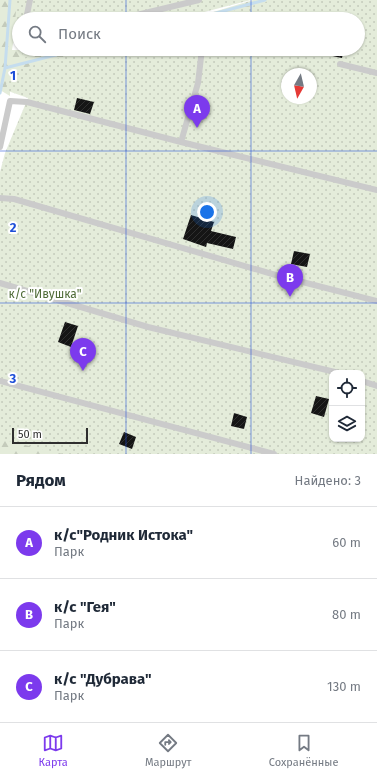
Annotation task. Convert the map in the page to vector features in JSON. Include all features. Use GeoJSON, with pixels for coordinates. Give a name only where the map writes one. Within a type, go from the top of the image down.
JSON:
{"type":"FeatureCollection","features":[{"type":"Feature","properties":{"kind":"lane"},"geometry":{"type":"LineString","coordinates":[[27,12],[30,0]]}},
{"type":"Feature","properties":{"kind":"lane"},"geometry":{"type":"LineString","coordinates":[[149,12],[199,0]]}},
{"type":"Feature","properties":{"kind":"lane"},"geometry":{"type":"LineString","coordinates":[[181,142],[198,83],[201,56]]}},
{"type":"Feature","properties":{"kind":"lane"},"geometry":{"type":"LineString","coordinates":[[340,64],[377,73]]}},
{"type":"Feature","properties":{"kind":"lane"},"geometry":{"type":"LineString","coordinates":[[0,147],[10,101],[28,102],[181,142],[377,190]]}},
{"type":"Feature","properties":{"kind":"lane"},"geometry":{"type":"LineString","coordinates":[[0,198],[14,199],[278,276],[377,301]]}},
{"type":"Feature","properties":{"kind":"lane"},"geometry":{"type":"LineString","coordinates":[[0,282],[148,327],[329,371]]}},
{"type":"Feature","properties":{"kind":"lane"},"geometry":{"type":"LineString","coordinates":[[0,381],[274,454]]}},
{"type":"Feature","properties":{"kind":"lane"},"geometry":{"type":"LineString","coordinates":[[365,381],[377,386]]}},
{"type":"Feature","properties":{"kind":"green space"},"geometry":{"type":"Polygon","coordinates":[[[0,0],[20,0],[18,12],[12,12],[12,56],[82,56],[10,74],[10,96],[0,90],[0,0]]]}},
{"type":"Feature","properties":{"kind":"green space"},"geometry":{"type":"Polygon","coordinates":[[[17,0],[251,0],[204,12],[16,12],[17,0]]]}},
{"type":"Feature","properties":{"kind":"green space"},"geometry":{"type":"Polygon","coordinates":[[[253,0],[286,0],[255,12],[213,12],[253,0]]]}},
{"type":"Feature","properties":{"kind":"green space","name":"к/с \"Ивушка\""},"geometry":{"type":"Polygon","coordinates":[[[273,0],[377,0],[377,454],[63,454],[0,439],[0,172],[5,153],[28,98],[8,91],[6,85],[9,72],[67,56],[365,56],[365,12],[229,12],[273,0]]]}},
{"type":"Feature","properties":{"kind":"green space"},"geometry":{"type":"Polygon","coordinates":[[[23,56],[34,56],[23,59],[23,56]]]}},
{"type":"Feature","properties":{"kind":"green space"},"geometry":{"type":"Polygon","coordinates":[[[0,437],[70,454],[0,454],[0,437]]]}},
{"type":"Feature","properties":{"kind":"building"},"geometry":{"type":"Polygon","coordinates":[[[332,56],[342,56],[342,58],[332,56]]]}},
{"type":"Feature","properties":{"kind":"building"},"geometry":{"type":"Polygon","coordinates":[[[77,98],[94,102],[90,114],[74,110],[77,98]]]}},
{"type":"Feature","properties":{"kind":"building"},"geometry":{"type":"Polygon","coordinates":[[[191,215],[214,222],[211,231],[236,237],[233,249],[207,243],[206,247],[183,239],[191,215]]]}},
{"type":"Feature","properties":{"kind":"building"},"geometry":{"type":"Polygon","coordinates":[[[294,251],[310,254],[307,267],[291,264],[294,251]]]}},
{"type":"Feature","properties":{"kind":"building"},"geometry":{"type":"Polygon","coordinates":[[[65,322],[78,326],[71,347],[58,342],[65,322]]]}},
{"type":"Feature","properties":{"kind":"building"},"geometry":{"type":"Polygon","coordinates":[[[316,396],[329,399],[324,417],[311,413],[316,396]]]}},
{"type":"Feature","properties":{"kind":"building"},"geometry":{"type":"Polygon","coordinates":[[[234,413],[247,417],[244,429],[231,426],[234,413]]]}},
{"type":"Feature","properties":{"kind":"building"},"geometry":{"type":"Polygon","coordinates":[[[124,432],[136,437],[132,449],[119,444],[124,432]]]}},
{"type":"Feature","properties":{"kind":"waterway"},"geometry":{"type":"LineString","coordinates":[[0,93],[5,68],[10,0]]}},
{"type":"Feature","properties":{"kind":"waterway"},"geometry":{"type":"LineString","coordinates":[[220,12],[265,0]]}},
{"type":"Feature","properties":{"kind":"waterway"},"geometry":{"type":"LineString","coordinates":[[5,68],[52,56]]}},
{"type":"Feature","properties":{"kind":"place","name":"к/с\"Родник Истока\""},"geometry":{"type":"Point","coordinates":[197,128]}},
{"type":"Feature","properties":{"kind":"place","name":"к/с \"Гея\""},"geometry":{"type":"Point","coordinates":[290,297]}},
{"type":"Feature","properties":{"kind":"place","name":"к/с \"Дубрава\""},"geometry":{"type":"Point","coordinates":[83,371]}}]}
